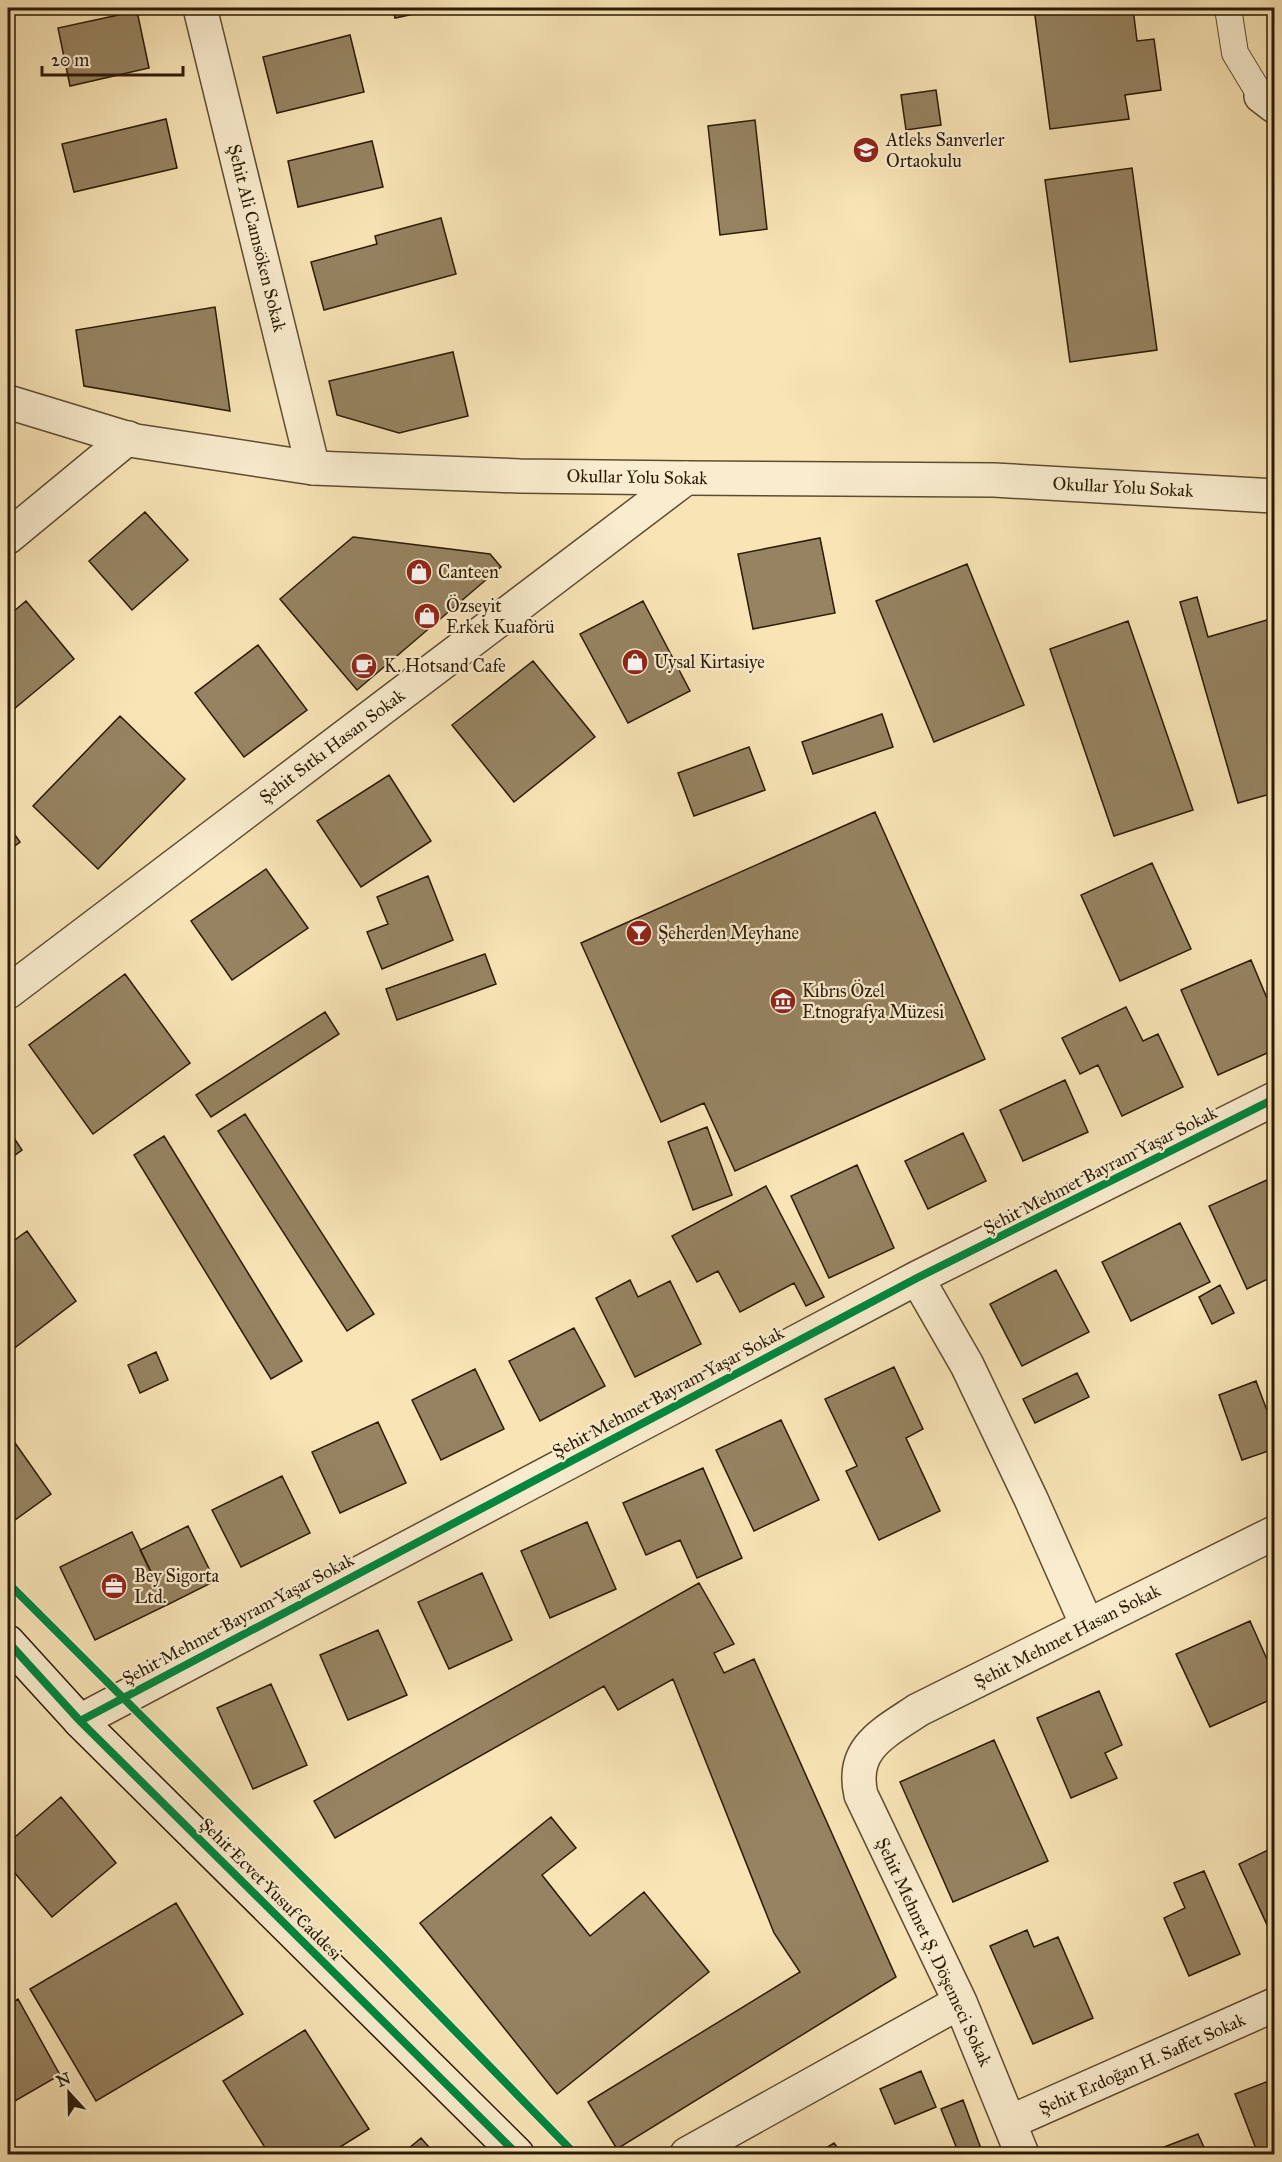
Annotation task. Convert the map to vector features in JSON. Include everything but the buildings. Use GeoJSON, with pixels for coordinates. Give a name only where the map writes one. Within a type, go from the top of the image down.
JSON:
{"type":"FeatureCollection","features":[{"type":"Feature","properties":{"kind":"street","name":"Şehit Ali Camsöken Sokak"},"geometry":{"type":"LineString","coordinates":[[200,8],[313,468]]}},
{"type":"Feature","properties":{"kind":"street","name":"Okullar Yolu Sokak"},"geometry":{"type":"LineString","coordinates":[[8,402],[128,438],[313,468],[520,476],[994,480],[1275,496]]}},
{"type":"Feature","properties":{"kind":"street"},"geometry":{"type":"LineString","coordinates":[[8,537],[128,438]]}},
{"type":"Feature","properties":{"kind":"street","name":"Şehit Sıtkı Hasan Sokak"},"geometry":{"type":"LineString","coordinates":[[8,992],[686,478]]}},
{"type":"Feature","properties":{"kind":"street","name":"Şehit Mehmet Bayram Yaşar Sokak"},"geometry":{"type":"LineString","coordinates":[[80,1721],[917,1278],[1275,1099]]}},
{"type":"Feature","properties":{"kind":"street"},"geometry":{"type":"LineString","coordinates":[[917,1278],[967,1365],[1031,1499],[1087,1625]]}},
{"type":"Feature","properties":{"kind":"street","name":"Şehit Mehmet Hasan Sokak"},"geometry":{"type":"LineString","coordinates":[[866,1750],[886,1732],[918,1710],[1275,1533]]}},
{"type":"Feature","properties":{"kind":"street","name":"Şehit Ecvet Yusuf Caddesi"},"geometry":{"type":"LineString","coordinates":[[8,1642],[80,1721],[517,2154]]}},
{"type":"Feature","properties":{"kind":"street","name":"Şehit Mehmet Ş. Döşemeci Sokak"},"geometry":{"type":"LineString","coordinates":[[866,1750],[860,1763],[857,1779],[861,1795],[960,2001],[1022,2154]]}},
{"type":"Feature","properties":{"kind":"street"},"geometry":{"type":"LineString","coordinates":[[687,2154],[960,2001]]}},
{"type":"Feature","properties":{"kind":"street","name":"Şehit Erdoğan H. Saffet Sokak"},"geometry":{"type":"LineString","coordinates":[[1010,2122],[1275,2005]]}},
{"type":"Feature","properties":{"kind":"lane"},"geometry":{"type":"LineString","coordinates":[[1228,8],[1235,53],[1268,101]]}},
{"type":"Feature","properties":{"kind":"cycle path"},"geometry":{"type":"LineString","coordinates":[[80,1721],[917,1278],[1274,1099]]}},
{"type":"Feature","properties":{"kind":"cycle path"},"geometry":{"type":"LineString","coordinates":[[8,1583],[382,1956],[575,2154]]}},
{"type":"Feature","properties":{"kind":"cycle path"},"geometry":{"type":"LineString","coordinates":[[8,1642],[80,1721],[517,2154]]}},
{"type":"Feature","properties":{"kind":"place","name":"Atleks Sanverler Ortaokulu"},"geometry":{"type":"Point","coordinates":[866,150]}},
{"type":"Feature","properties":{"kind":"place","name":"Canteen"},"geometry":{"type":"Point","coordinates":[419,572]}},
{"type":"Feature","properties":{"kind":"place","name":"Özseyit Erkek Kuaförü"},"geometry":{"type":"Point","coordinates":[427,616]}},
{"type":"Feature","properties":{"kind":"place","name":"Uysal Kirtasiye"},"geometry":{"type":"Point","coordinates":[635,662]}},
{"type":"Feature","properties":{"kind":"place","name":"K. Hotsand Cafe"},"geometry":{"type":"Point","coordinates":[364,666]}},
{"type":"Feature","properties":{"kind":"place","name":"Şeherden Meyhane"},"geometry":{"type":"Point","coordinates":[639,933]}},
{"type":"Feature","properties":{"kind":"place","name":"Kıbrıs Özel Etnografya Müzesi"},"geometry":{"type":"Point","coordinates":[783,1001]}},
{"type":"Feature","properties":{"kind":"place","name":"Bey Sigorta Ltd."},"geometry":{"type":"Point","coordinates":[114,1586]}}]}
